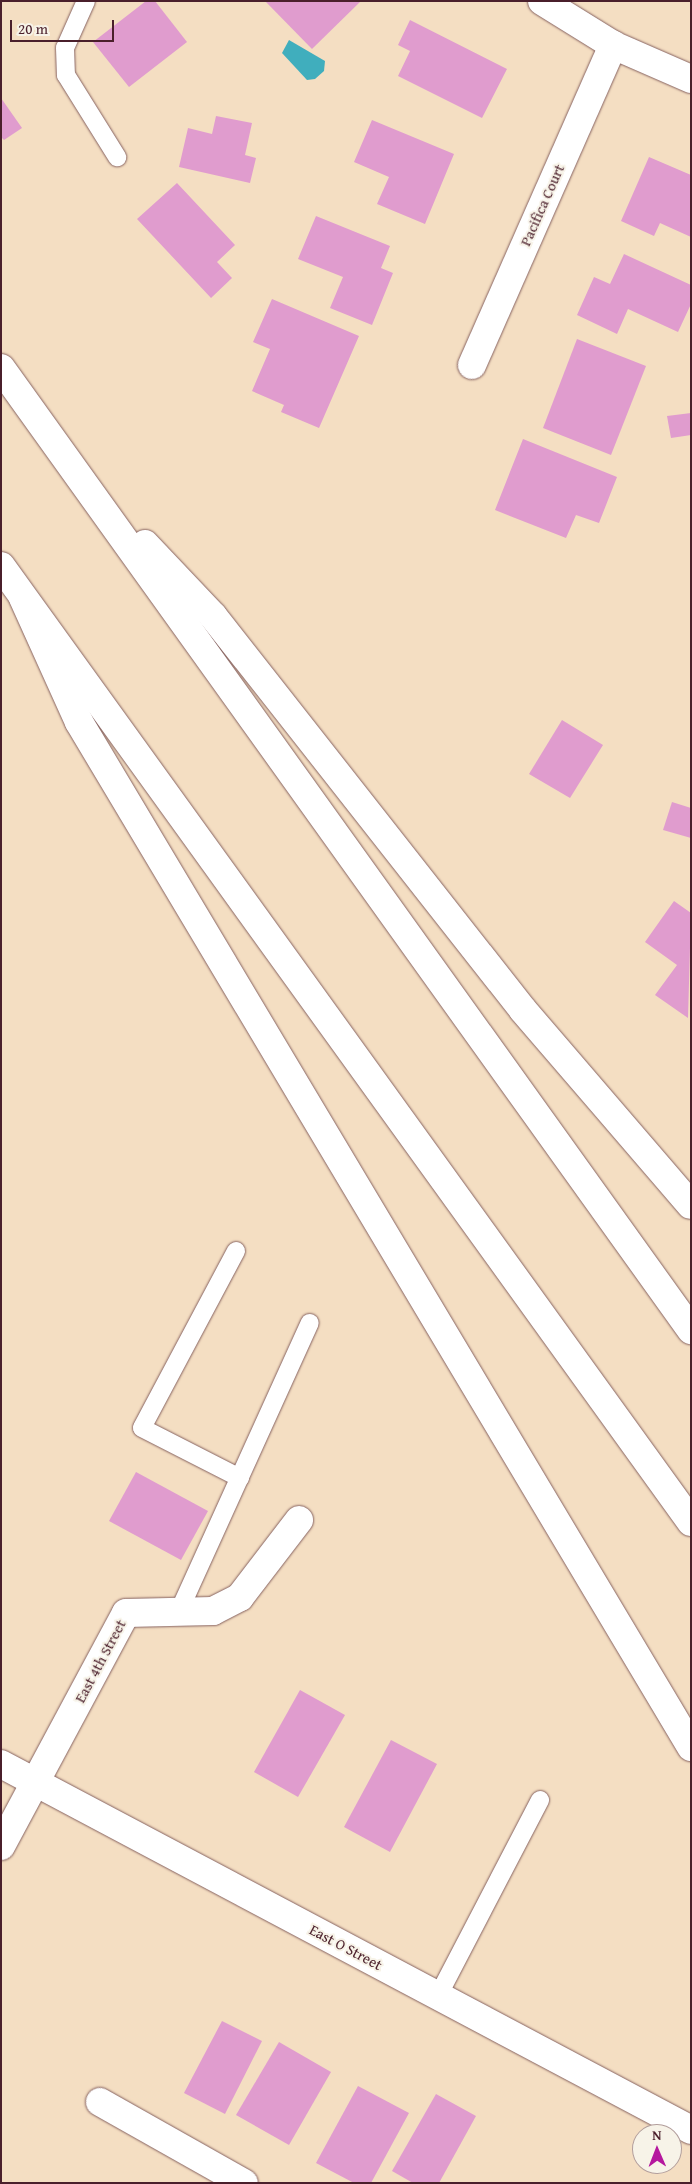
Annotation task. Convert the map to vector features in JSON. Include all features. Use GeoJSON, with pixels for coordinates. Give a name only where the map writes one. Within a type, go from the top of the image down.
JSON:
{"type":"FeatureCollection","features":[{"type":"Feature","properties":{"kind":"main road"},"geometry":{"type":"LineString","coordinates":[[542,1],[613,44],[691,79]]}},
{"type":"Feature","properties":{"kind":"main road","name":"Pacifica Court"},"geometry":{"type":"LineString","coordinates":[[472,365],[613,44]]}},
{"type":"Feature","properties":{"kind":"main road"},"geometry":{"type":"LineString","coordinates":[[1,368],[691,1330]]}},
{"type":"Feature","properties":{"kind":"main road"},"geometry":{"type":"LineString","coordinates":[[71,464],[213,616],[523,1010],[691,1205]]}},
{"type":"Feature","properties":{"kind":"main road"},"geometry":{"type":"LineString","coordinates":[[1,566],[691,1522]]}},
{"type":"Feature","properties":{"kind":"main road"},"geometry":{"type":"LineString","coordinates":[[23,598],[79,722],[691,1747]]}},
{"type":"Feature","properties":{"kind":"main road","name":"East 4th Street"},"geometry":{"type":"LineString","coordinates":[[1,1846],[126,1613],[180,1609],[213,1611],[240,1597],[299,1520]]}},
{"type":"Feature","properties":{"kind":"main road","name":"East O Street"},"geometry":{"type":"LineString","coordinates":[[1,1764],[691,2130]]}},
{"type":"Feature","properties":{"kind":"main road"},"geometry":{"type":"LineString","coordinates":[[100,2102],[244,2183]]}},
{"type":"Feature","properties":{"kind":"lane"},"geometry":{"type":"LineString","coordinates":[[86,1],[65,48],[66,75],[117,157]]}},
{"type":"Feature","properties":{"kind":"lane"},"geometry":{"type":"LineString","coordinates":[[236,1252],[142,1428],[240,1478]]}},
{"type":"Feature","properties":{"kind":"lane"},"geometry":{"type":"LineString","coordinates":[[180,1609],[310,1323]]}},
{"type":"Feature","properties":{"kind":"lane"},"geometry":{"type":"LineString","coordinates":[[438,1996],[540,1800]]}},
{"type":"Feature","properties":{"kind":"water"},"geometry":{"type":"Polygon","coordinates":[[[289,40],[325,61],[324,71],[315,79],[307,80],[282,53],[289,40]]]}},
{"type":"Feature","properties":{"kind":"building"},"geometry":{"type":"Polygon","coordinates":[[[146,1],[155,1],[187,42],[129,87],[93,42],[146,1]]]}},
{"type":"Feature","properties":{"kind":"building"},"geometry":{"type":"Polygon","coordinates":[[[265,1],[361,1],[312,49],[265,1]]]}},
{"type":"Feature","properties":{"kind":"building"},"geometry":{"type":"Polygon","coordinates":[[[410,20],[507,69],[482,118],[398,76],[410,51],[398,45],[410,20]]]}},
{"type":"Feature","properties":{"kind":"building"},"geometry":{"type":"Polygon","coordinates":[[[1,98],[22,128],[4,140],[1,137],[1,98]]]}},
{"type":"Feature","properties":{"kind":"building"},"geometry":{"type":"Polygon","coordinates":[[[216,116],[252,123],[245,155],[256,158],[250,183],[179,167],[188,128],[212,134],[216,116]]]}},
{"type":"Feature","properties":{"kind":"building"},"geometry":{"type":"Polygon","coordinates":[[[372,120],[454,154],[425,224],[377,204],[389,177],[354,162],[372,120]]]}},
{"type":"Feature","properties":{"kind":"building"},"geometry":{"type":"Polygon","coordinates":[[[649,157],[691,175],[691,237],[660,223],[654,236],[621,221],[649,157]]]}},
{"type":"Feature","properties":{"kind":"building"},"geometry":{"type":"Polygon","coordinates":[[[177,183],[235,245],[217,262],[232,278],[211,298],[137,219],[177,183]]]}},
{"type":"Feature","properties":{"kind":"building"},"geometry":{"type":"Polygon","coordinates":[[[316,216],[390,246],[381,268],[393,273],[372,325],[330,308],[343,277],[298,259],[316,216]]]}},
{"type":"Feature","properties":{"kind":"building"},"geometry":{"type":"Polygon","coordinates":[[[624,254],[691,285],[691,304],[678,332],[628,309],[617,334],[577,315],[594,277],[610,284],[624,254]]]}},
{"type":"Feature","properties":{"kind":"building"},"geometry":{"type":"Polygon","coordinates":[[[272,299],[359,336],[319,428],[281,412],[284,405],[252,391],[270,349],[253,342],[272,299]]]}},
{"type":"Feature","properties":{"kind":"building"},"geometry":{"type":"Polygon","coordinates":[[[577,339],[646,366],[611,455],[543,428],[577,339]]]}},
{"type":"Feature","properties":{"kind":"building"},"geometry":{"type":"Polygon","coordinates":[[[691,413],[691,435],[671,438],[667,416],[691,413]]]}},
{"type":"Feature","properties":{"kind":"building"},"geometry":{"type":"Polygon","coordinates":[[[523,439],[617,477],[599,523],[576,515],[566,538],[495,510],[523,439]]]}},
{"type":"Feature","properties":{"kind":"building"},"geometry":{"type":"Polygon","coordinates":[[[562,720],[603,745],[570,798],[529,774],[562,720]]]}},
{"type":"Feature","properties":{"kind":"building"},"geometry":{"type":"Polygon","coordinates":[[[672,802],[691,808],[691,838],[663,830],[672,802]]]}},
{"type":"Feature","properties":{"kind":"building"},"geometry":{"type":"Polygon","coordinates":[[[674,901],[691,913],[688,1018],[655,995],[677,965],[645,942],[674,901]]]}},
{"type":"Feature","properties":{"kind":"building"},"geometry":{"type":"Polygon","coordinates":[[[136,1472],[208,1511],[181,1560],[109,1521],[136,1472]]]}},
{"type":"Feature","properties":{"kind":"building"},"geometry":{"type":"Polygon","coordinates":[[[300,1690],[345,1715],[298,1797],[254,1772],[300,1690]]]}},
{"type":"Feature","properties":{"kind":"building"},"geometry":{"type":"Polygon","coordinates":[[[391,1740],[437,1764],[390,1852],[344,1827],[391,1740]]]}},
{"type":"Feature","properties":{"kind":"building"},"geometry":{"type":"Polygon","coordinates":[[[222,2021],[262,2041],[225,2114],[184,2093],[222,2021]]]}},
{"type":"Feature","properties":{"kind":"building"},"geometry":{"type":"Polygon","coordinates":[[[279,2042],[331,2072],[289,2145],[236,2115],[279,2042]]]}},
{"type":"Feature","properties":{"kind":"building"},"geometry":{"type":"Polygon","coordinates":[[[358,2086],[409,2113],[371,2183],[354,2183],[316,2163],[358,2086]]]}},
{"type":"Feature","properties":{"kind":"building"},"geometry":{"type":"Polygon","coordinates":[[[436,2094],[476,2116],[439,2183],[413,2183],[392,2171],[436,2094]]]}}]}
